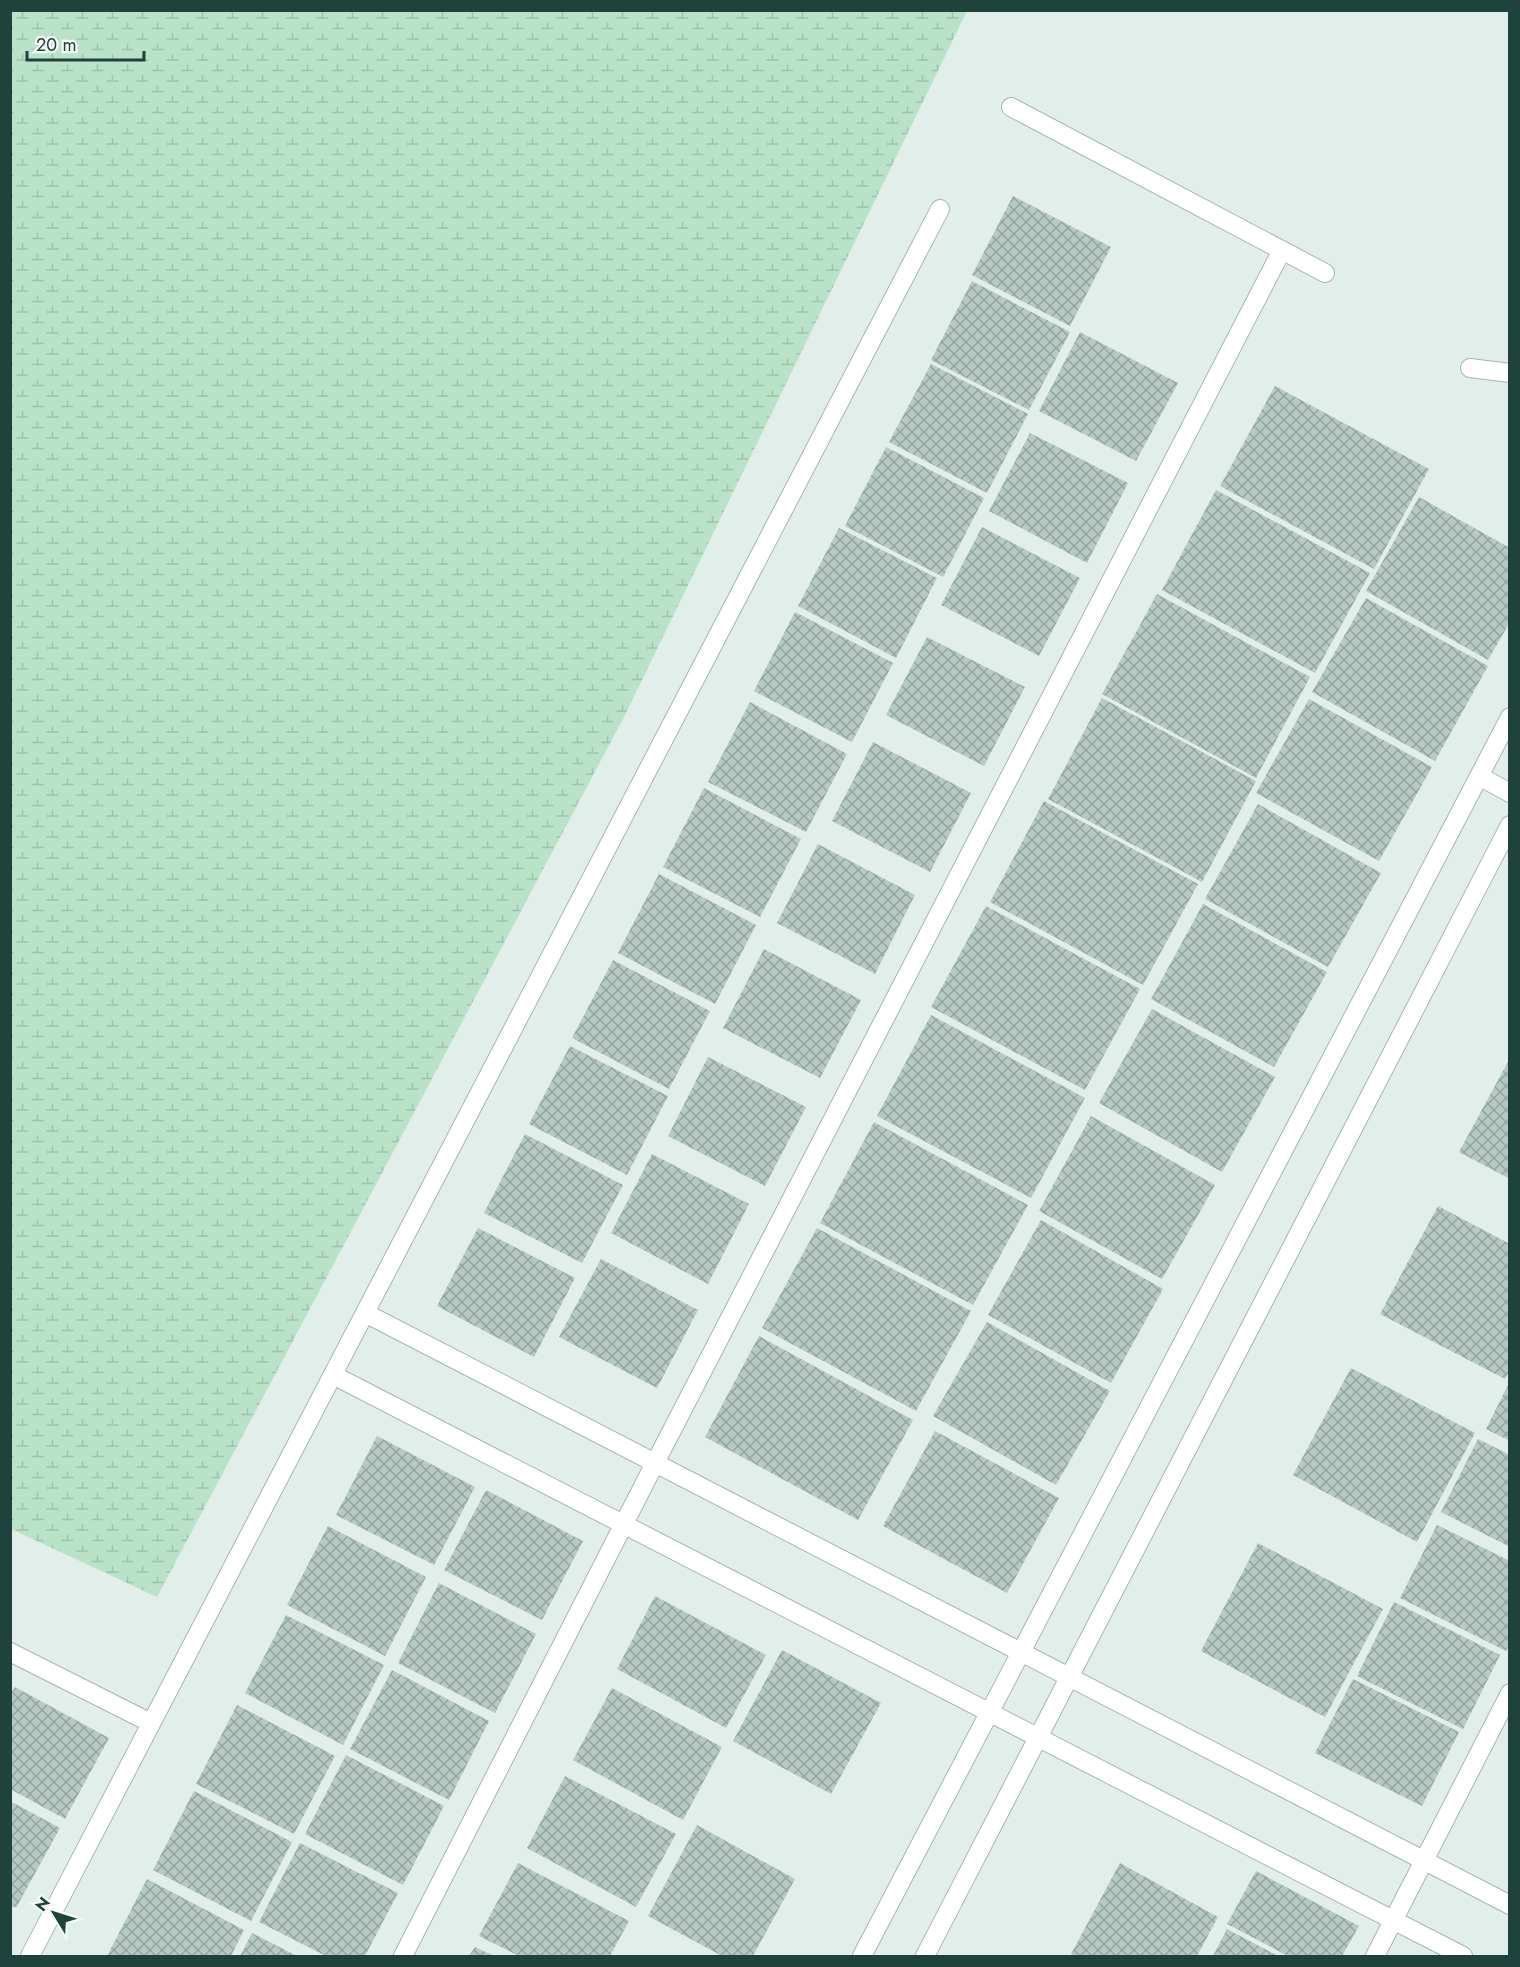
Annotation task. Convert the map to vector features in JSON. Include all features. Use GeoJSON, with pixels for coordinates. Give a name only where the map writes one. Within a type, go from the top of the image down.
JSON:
{"type":"FeatureCollection","features":[{"type":"Feature","properties":{"kind":"street"},"geometry":{"type":"LineString","coordinates":[[1011,107],[1325,273]]}},
{"type":"Feature","properties":{"kind":"street"},"geometry":{"type":"LineString","coordinates":[[30,1956],[940,209]]}},
{"type":"Feature","properties":{"kind":"street"},"geometry":{"type":"LineString","coordinates":[[404,1956],[623,1525],[1282,250]]}},
{"type":"Feature","properties":{"kind":"street"},"geometry":{"type":"LineString","coordinates":[[1470,368],[1509,374]]}},
{"type":"Feature","properties":{"kind":"street"},"geometry":{"type":"LineString","coordinates":[[862,1956],[1509,717]]}},
{"type":"Feature","properties":{"kind":"street"},"geometry":{"type":"LineString","coordinates":[[1479,776],[1509,793]]}},
{"type":"Feature","properties":{"kind":"street"},"geometry":{"type":"LineString","coordinates":[[925,1956],[1509,825]]}},
{"type":"Feature","properties":{"kind":"street"},"geometry":{"type":"LineString","coordinates":[[365,1313],[1509,1905]]}},
{"type":"Feature","properties":{"kind":"street"},"geometry":{"type":"LineString","coordinates":[[333,1375],[1462,1956]]}},
{"type":"Feature","properties":{"kind":"street"},"geometry":{"type":"LineString","coordinates":[[10,1652],[151,1723]]}},
{"type":"Feature","properties":{"kind":"street"},"geometry":{"type":"LineString","coordinates":[[1375,1956],[1509,1693]]}},
{"type":"Feature","properties":{"kind":"green space"},"geometry":{"type":"Polygon","coordinates":[[[11,10],[967,11],[625,715],[157,1597],[11,1529],[11,10]]]}},
{"type":"Feature","properties":{"kind":"building"},"geometry":{"type":"Polygon","coordinates":[[[1013,196],[1111,247],[1070,326],[972,275],[1013,196]]]}},
{"type":"Feature","properties":{"kind":"building"},"geometry":{"type":"Polygon","coordinates":[[[972,281],[1070,332],[1029,410],[931,360],[972,281]]]}},
{"type":"Feature","properties":{"kind":"building"},"geometry":{"type":"Polygon","coordinates":[[[1080,332],[1178,383],[1136,461],[1039,411],[1080,332]]]}},
{"type":"Feature","properties":{"kind":"building"},"geometry":{"type":"Polygon","coordinates":[[[931,364],[1028,414],[987,493],[889,442],[931,364]]]}},
{"type":"Feature","properties":{"kind":"building"},"geometry":{"type":"Polygon","coordinates":[[[1275,386],[1429,469],[1374,569],[1220,486],[1275,386]]]}},
{"type":"Feature","properties":{"kind":"building"},"geometry":{"type":"Polygon","coordinates":[[[1030,433],[1128,483],[1087,563],[989,511],[1030,433]]]}},
{"type":"Feature","properties":{"kind":"building"},"geometry":{"type":"Polygon","coordinates":[[[886,447],[984,498],[943,577],[845,526],[886,447]]]}},
{"type":"Feature","properties":{"kind":"building"},"geometry":{"type":"Polygon","coordinates":[[[1216,490],[1370,573],[1315,673],[1162,590],[1216,490]]]}},
{"type":"Feature","properties":{"kind":"building"},"geometry":{"type":"Polygon","coordinates":[[[1419,497],[1510,548],[1510,622],[1488,660],[1366,591],[1419,497]]]}},
{"type":"Feature","properties":{"kind":"building"},"geometry":{"type":"Polygon","coordinates":[[[982,527],[1080,578],[1039,656],[941,605],[982,527]]]}},
{"type":"Feature","properties":{"kind":"building"},"geometry":{"type":"Polygon","coordinates":[[[839,528],[937,578],[896,658],[798,606],[839,528]]]}},
{"type":"Feature","properties":{"kind":"building"},"geometry":{"type":"Polygon","coordinates":[[[1157,594],[1310,677],[1256,778],[1102,694],[1157,594]]]}},
{"type":"Feature","properties":{"kind":"building"},"geometry":{"type":"Polygon","coordinates":[[[1366,598],[1488,666],[1435,761],[1312,692],[1366,598]]]}},
{"type":"Feature","properties":{"kind":"building"},"geometry":{"type":"Polygon","coordinates":[[[795,612],[893,663],[852,742],[754,691],[795,612]]]}},
{"type":"Feature","properties":{"kind":"building"},"geometry":{"type":"Polygon","coordinates":[[[927,637],[1025,687],[984,766],[886,715],[927,637]]]}},
{"type":"Feature","properties":{"kind":"building"},"geometry":{"type":"Polygon","coordinates":[[[1102,698],[1256,781],[1202,882],[1048,799],[1102,698]]]}},
{"type":"Feature","properties":{"kind":"building"},"geometry":{"type":"Polygon","coordinates":[[[1309,699],[1432,767],[1379,861],[1256,793],[1309,699]]]}},
{"type":"Feature","properties":{"kind":"building"},"geometry":{"type":"Polygon","coordinates":[[[750,702],[847,754],[806,832],[708,782],[750,702]]]}},
{"type":"Feature","properties":{"kind":"building"},"geometry":{"type":"Polygon","coordinates":[[[873,742],[971,793],[930,872],[832,821],[873,742]]]}},
{"type":"Feature","properties":{"kind":"building"},"geometry":{"type":"Polygon","coordinates":[[[704,788],[801,839],[760,917],[663,867],[704,788]]]}},
{"type":"Feature","properties":{"kind":"building"},"geometry":{"type":"Polygon","coordinates":[[[1044,801],[1198,884],[1143,985],[990,902],[1044,801]]]}},
{"type":"Feature","properties":{"kind":"building"},"geometry":{"type":"Polygon","coordinates":[[[1258,804],[1381,873],[1328,967],[1205,899],[1258,804]]]}},
{"type":"Feature","properties":{"kind":"building"},"geometry":{"type":"Polygon","coordinates":[[[818,844],[915,895],[875,974],[777,923],[818,844]]]}},
{"type":"Feature","properties":{"kind":"building"},"geometry":{"type":"Polygon","coordinates":[[[659,874],[756,925],[715,1004],[618,953],[659,874]]]}},
{"type":"Feature","properties":{"kind":"building"},"geometry":{"type":"Polygon","coordinates":[[[1203,904],[1327,972],[1274,1067],[1151,999],[1203,904]]]}},
{"type":"Feature","properties":{"kind":"building"},"geometry":{"type":"Polygon","coordinates":[[[986,906],[1140,989],[1085,1090],[931,1007],[986,906]]]}},
{"type":"Feature","properties":{"kind":"building"},"geometry":{"type":"Polygon","coordinates":[[[764,949],[861,1000],[820,1078],[723,1028],[764,949]]]}},
{"type":"Feature","properties":{"kind":"building"},"geometry":{"type":"Polygon","coordinates":[[[613,960],[710,1011],[669,1089],[572,1038],[613,960]]]}},
{"type":"Feature","properties":{"kind":"building"},"geometry":{"type":"Polygon","coordinates":[[[1152,1009],[1275,1077],[1222,1172],[1099,1103],[1152,1009]]]}},
{"type":"Feature","properties":{"kind":"building"},"geometry":{"type":"Polygon","coordinates":[[[931,1015],[1085,1098],[1031,1198],[877,1116],[931,1015]]]}},
{"type":"Feature","properties":{"kind":"building"},"geometry":{"type":"Polygon","coordinates":[[[570,1046],[668,1096],[627,1175],[529,1124],[570,1046]]]}},
{"type":"Feature","properties":{"kind":"building"},"geometry":{"type":"Polygon","coordinates":[[[708,1057],[806,1107],[765,1186],[668,1136],[708,1057]]]}},
{"type":"Feature","properties":{"kind":"building"},"geometry":{"type":"Polygon","coordinates":[[[1510,1058],[1510,1179],[1459,1152],[1510,1058]]]}},
{"type":"Feature","properties":{"kind":"building"},"geometry":{"type":"Polygon","coordinates":[[[1091,1116],[1215,1185],[1162,1279],[1039,1211],[1091,1116]]]}},
{"type":"Feature","properties":{"kind":"building"},"geometry":{"type":"Polygon","coordinates":[[[874,1122],[1028,1205],[973,1305],[820,1223],[874,1122]]]}},
{"type":"Feature","properties":{"kind":"building"},"geometry":{"type":"Polygon","coordinates":[[[525,1134],[623,1185],[582,1263],[484,1213],[525,1134]]]}},
{"type":"Feature","properties":{"kind":"building"},"geometry":{"type":"Polygon","coordinates":[[[652,1154],[749,1204],[708,1284],[611,1233],[652,1154]]]}},
{"type":"Feature","properties":{"kind":"building"},"geometry":{"type":"Polygon","coordinates":[[[1438,1206],[1510,1244],[1510,1370],[1505,1379],[1380,1314],[1438,1206]]]}},
{"type":"Feature","properties":{"kind":"building"},"geometry":{"type":"Polygon","coordinates":[[[1041,1220],[1163,1289],[1111,1383],[988,1315],[1041,1220]]]}},
{"type":"Feature","properties":{"kind":"building"},"geometry":{"type":"Polygon","coordinates":[[[478,1228],[575,1278],[534,1357],[437,1306],[478,1228]]]}},
{"type":"Feature","properties":{"kind":"building"},"geometry":{"type":"Polygon","coordinates":[[[817,1228],[971,1311],[916,1411],[762,1328],[817,1228]]]}},
{"type":"Feature","properties":{"kind":"building"},"geometry":{"type":"Polygon","coordinates":[[[601,1259],[698,1310],[657,1388],[559,1337],[601,1259]]]}},
{"type":"Feature","properties":{"kind":"building"},"geometry":{"type":"Polygon","coordinates":[[[987,1322],[1110,1391],[1056,1485],[933,1416],[987,1322]]]}},
{"type":"Feature","properties":{"kind":"building"},"geometry":{"type":"Polygon","coordinates":[[[759,1336],[913,1420],[858,1520],[705,1437],[759,1336]]]}},
{"type":"Feature","properties":{"kind":"building"},"geometry":{"type":"Polygon","coordinates":[[[1351,1368],[1475,1433],[1417,1542],[1293,1475],[1351,1368]]]}},
{"type":"Feature","properties":{"kind":"building"},"geometry":{"type":"Polygon","coordinates":[[[1510,1381],[1510,1441],[1486,1429],[1510,1381]]]}},
{"type":"Feature","properties":{"kind":"building"},"geometry":{"type":"Polygon","coordinates":[[[935,1431],[1059,1498],[1007,1593],[883,1526],[935,1431]]]}},
{"type":"Feature","properties":{"kind":"building"},"geometry":{"type":"Polygon","coordinates":[[[377,1436],[475,1487],[434,1565],[336,1515],[377,1436]]]}},
{"type":"Feature","properties":{"kind":"building"},"geometry":{"type":"Polygon","coordinates":[[[1478,1439],[1510,1455],[1510,1547],[1441,1512],[1478,1439]]]}},
{"type":"Feature","properties":{"kind":"building"},"geometry":{"type":"Polygon","coordinates":[[[486,1490],[583,1541],[542,1620],[444,1570],[486,1490]]]}},
{"type":"Feature","properties":{"kind":"building"},"geometry":{"type":"Polygon","coordinates":[[[1437,1525],[1510,1561],[1510,1645],[1506,1651],[1400,1598],[1437,1525]]]}},
{"type":"Feature","properties":{"kind":"building"},"geometry":{"type":"Polygon","coordinates":[[[328,1526],[426,1577],[385,1656],[287,1605],[328,1526]]]}},
{"type":"Feature","properties":{"kind":"building"},"geometry":{"type":"Polygon","coordinates":[[[1258,1543],[1383,1609],[1325,1717],[1201,1651],[1258,1543]]]}},
{"type":"Feature","properties":{"kind":"building"},"geometry":{"type":"Polygon","coordinates":[[[439,1583],[536,1634],[495,1713],[398,1663],[439,1583]]]}},
{"type":"Feature","properties":{"kind":"building"},"geometry":{"type":"Polygon","coordinates":[[[655,1596],[766,1655],[726,1728],[617,1669],[655,1596]]]}},
{"type":"Feature","properties":{"kind":"building"},"geometry":{"type":"Polygon","coordinates":[[[1394,1602],[1500,1655],[1463,1729],[1357,1676],[1394,1602]]]}},
{"type":"Feature","properties":{"kind":"building"},"geometry":{"type":"Polygon","coordinates":[[[286,1615],[384,1665],[343,1745],[245,1693],[286,1615]]]}},
{"type":"Feature","properties":{"kind":"building"},"geometry":{"type":"Polygon","coordinates":[[[782,1650],[881,1703],[831,1794],[733,1741],[782,1650]]]}},
{"type":"Feature","properties":{"kind":"building"},"geometry":{"type":"Polygon","coordinates":[[[392,1670],[489,1721],[449,1800],[350,1749],[392,1670]]]}},
{"type":"Feature","properties":{"kind":"building"},"geometry":{"type":"Polygon","coordinates":[[[1353,1679],[1459,1732],[1422,1806],[1315,1753],[1353,1679]]]}},
{"type":"Feature","properties":{"kind":"building"},"geometry":{"type":"Polygon","coordinates":[[[15,1687],[109,1738],[65,1819],[10,1789],[10,1695],[15,1687]]]}},
{"type":"Feature","properties":{"kind":"building"},"geometry":{"type":"Polygon","coordinates":[[[612,1688],[722,1747],[683,1820],[573,1760],[612,1688]]]}},
{"type":"Feature","properties":{"kind":"building"},"geometry":{"type":"Polygon","coordinates":[[[237,1705],[335,1756],[294,1834],[196,1784],[237,1705]]]}},
{"type":"Feature","properties":{"kind":"building"},"geometry":{"type":"Polygon","coordinates":[[[346,1755],[444,1806],[403,1885],[305,1834],[346,1755]]]}},
{"type":"Feature","properties":{"kind":"building"},"geometry":{"type":"Polygon","coordinates":[[[565,1776],[676,1834],[636,1907],[527,1848],[565,1776]]]}},
{"type":"Feature","properties":{"kind":"building"},"geometry":{"type":"Polygon","coordinates":[[[194,1791],[292,1842],[251,1921],[153,1870],[194,1791]]]}},
{"type":"Feature","properties":{"kind":"building"},"geometry":{"type":"Polygon","coordinates":[[[10,1801],[60,1828],[16,1908],[10,1905],[10,1801]]]}},
{"type":"Feature","properties":{"kind":"building"},"geometry":{"type":"Polygon","coordinates":[[[697,1825],[795,1879],[753,1956],[722,1956],[648,1916],[697,1825]]]}},
{"type":"Feature","properties":{"kind":"building"},"geometry":{"type":"Polygon","coordinates":[[[300,1843],[398,1893],[365,1956],[326,1956],[259,1922],[300,1843]]]}},
{"type":"Feature","properties":{"kind":"building"},"geometry":{"type":"Polygon","coordinates":[[[518,1863],[629,1921],[610,1956],[519,1956],[479,1936],[518,1863]]]}},
{"type":"Feature","properties":{"kind":"building"},"geometry":{"type":"Polygon","coordinates":[[[1120,1863],[1218,1917],[1197,1956],[1075,1956],[1071,1954],[1120,1863]]]}},
{"type":"Feature","properties":{"kind":"building"},"geometry":{"type":"Polygon","coordinates":[[[1256,1871],[1359,1926],[1342,1956],[1288,1956],[1227,1924],[1256,1871]]]}},
{"type":"Feature","properties":{"kind":"building"},"geometry":{"type":"Polygon","coordinates":[[[147,1879],[244,1930],[231,1956],[107,1956],[147,1879]]]}},
{"type":"Feature","properties":{"kind":"building"},"geometry":{"type":"Polygon","coordinates":[[[1227,1929],[1278,1956],[1213,1956],[1227,1929]]]}},
{"type":"Feature","properties":{"kind":"building"},"geometry":{"type":"Polygon","coordinates":[[[252,1933],[297,1956],[240,1956],[252,1933]]]}},
{"type":"Feature","properties":{"kind":"building"},"geometry":{"type":"Polygon","coordinates":[[[475,1947],[494,1956],[469,1956],[475,1947]]]}}]}
